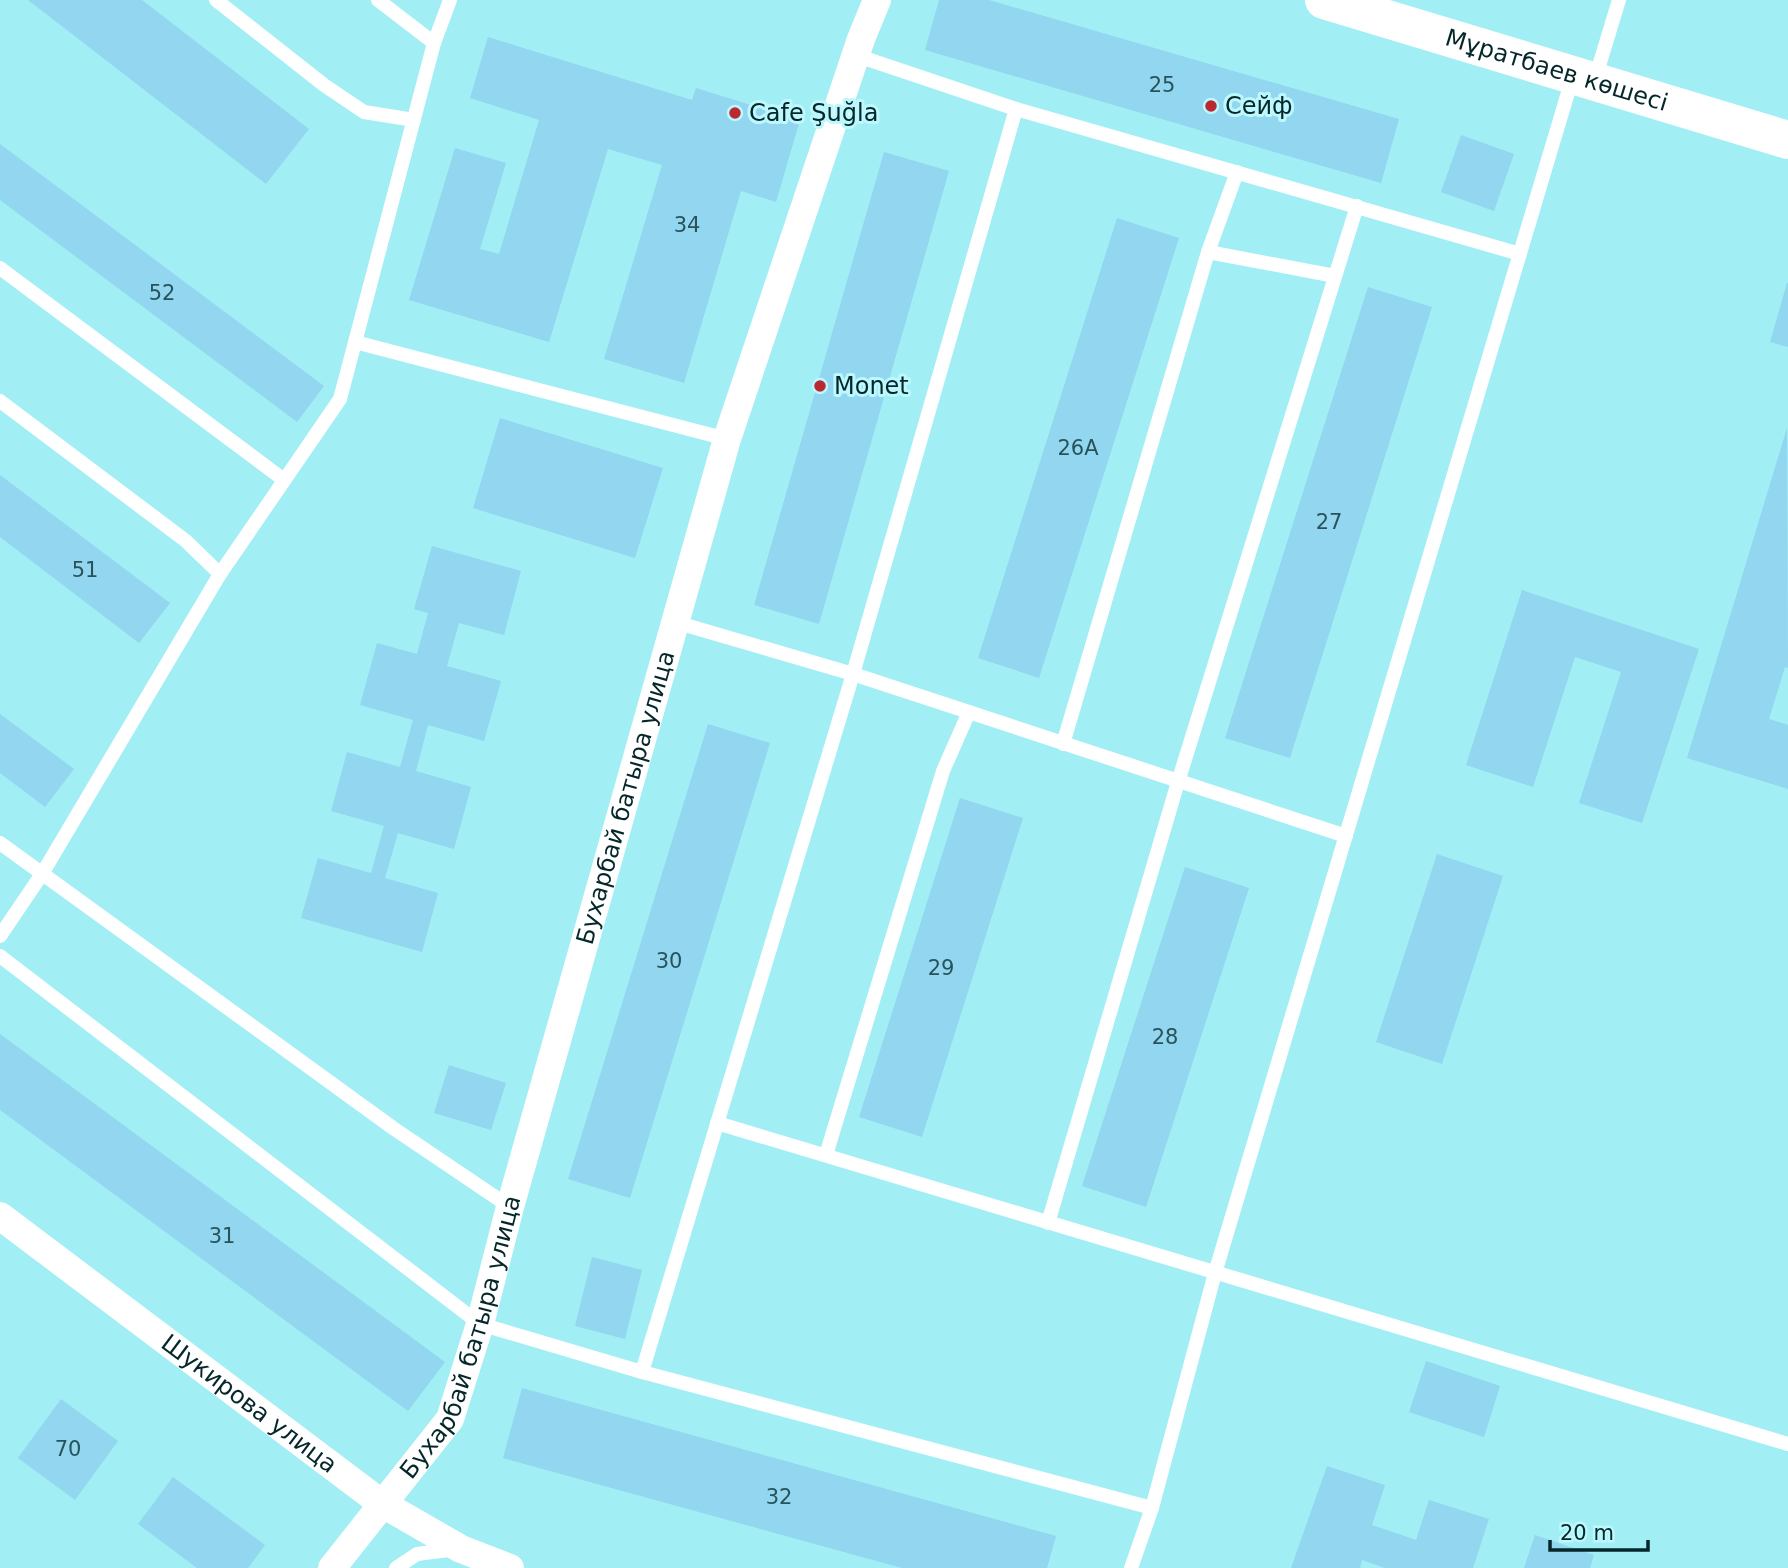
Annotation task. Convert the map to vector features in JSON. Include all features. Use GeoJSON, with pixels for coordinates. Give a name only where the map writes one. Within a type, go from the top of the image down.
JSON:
{"type":"FeatureCollection","features":[{"type":"Feature","properties":{"kind":"street","name":"Бухарбай батыра улица"},"geometry":{"type":"LineString","coordinates":[[332,1568],[450,1419],[480,1324],[510,1207],[727,439],[855,55],[877,0]]}},
{"type":"Feature","properties":{"kind":"street","name":"Мұратбаев көшесі"},"geometry":{"type":"LineString","coordinates":[[1324,0],[1788,140]]}},
{"type":"Feature","properties":{"kind":"street","name":"Шукирова улица"},"geometry":{"type":"LineString","coordinates":[[0,1216],[381,1503],[461,1549],[506,1567]]}},
{"type":"Feature","properties":{"kind":"lane"},"geometry":{"type":"LineString","coordinates":[[216,0],[324,85],[364,112],[414,120]]}},
{"type":"Feature","properties":{"kind":"lane"},"geometry":{"type":"LineString","coordinates":[[379,0],[434,43]]}},
{"type":"Feature","properties":{"kind":"lane"},"geometry":{"type":"LineString","coordinates":[[0,936],[42,874],[219,574],[340,399],[434,43],[450,0]]}},
{"type":"Feature","properties":{"kind":"lane"},"geometry":{"type":"LineString","coordinates":[[1131,1568],[1152,1508],[1215,1273],[1520,254],[1584,77],[1619,0]]}},
{"type":"Feature","properties":{"kind":"lane"},"geometry":{"type":"LineString","coordinates":[[855,55],[1016,109],[1520,254]]}},
{"type":"Feature","properties":{"kind":"lane"},"geometry":{"type":"LineString","coordinates":[[642,1372],[853,674],[1016,109]]}},
{"type":"Feature","properties":{"kind":"lane"},"geometry":{"type":"LineString","coordinates":[[1063,744],[1208,252],[1237,172]]}},
{"type":"Feature","properties":{"kind":"lane"},"geometry":{"type":"LineString","coordinates":[[1048,1223],[1178,782],[1357,206]]}},
{"type":"Feature","properties":{"kind":"lane"},"geometry":{"type":"LineString","coordinates":[[1208,252],[1335,276]]}},
{"type":"Feature","properties":{"kind":"lane"},"geometry":{"type":"LineString","coordinates":[[0,268],[284,480]]}},
{"type":"Feature","properties":{"kind":"lane"},"geometry":{"type":"LineString","coordinates":[[355,342],[727,439]]}},
{"type":"Feature","properties":{"kind":"lane"},"geometry":{"type":"LineString","coordinates":[[0,401],[186,541],[219,574]]}},
{"type":"Feature","properties":{"kind":"lane"},"geometry":{"type":"LineString","coordinates":[[675,622],[853,674],[1346,836]]}},
{"type":"Feature","properties":{"kind":"lane"},"geometry":{"type":"LineString","coordinates":[[826,1155],[943,771],[969,712]]}},
{"type":"Feature","properties":{"kind":"lane"},"geometry":{"type":"LineString","coordinates":[[0,843],[393,1128],[510,1207]]}},
{"type":"Feature","properties":{"kind":"lane"},"geometry":{"type":"LineString","coordinates":[[0,956],[480,1324],[642,1372],[1152,1508]]}},
{"type":"Feature","properties":{"kind":"lane"},"geometry":{"type":"LineString","coordinates":[[717,1123],[1788,1444]]}},
{"type":"Feature","properties":{"kind":"lane"},"geometry":{"type":"LineString","coordinates":[[396,1568],[417,1554],[461,1549]]}},
{"type":"Feature","properties":{"kind":"building"},"geometry":{"type":"Polygon","coordinates":[[[28,0],[142,0],[309,129],[266,184],[28,0]]]}},
{"type":"Feature","properties":{"kind":"building"},"geometry":{"type":"Polygon","coordinates":[[[939,0],[989,0],[1399,119],[1381,183],[925,50],[939,0]]]}},
{"type":"Feature","properties":{"kind":"building"},"geometry":{"type":"Polygon","coordinates":[[[488,37],[692,100],[696,88],[800,120],[776,202],[741,191],[684,383],[604,359],[662,165],[608,149],[549,342],[409,300],[455,148],[506,163],[480,249],[499,254],[539,120],[470,98],[488,37]]]}},
{"type":"Feature","properties":{"kind":"building"},"geometry":{"type":"Polygon","coordinates":[[[1461,135],[1514,154],[1494,211],[1441,192],[1461,135]]]}},
{"type":"Feature","properties":{"kind":"building"},"geometry":{"type":"Polygon","coordinates":[[[0,144],[324,386],[297,422],[0,200],[0,144]]]}},
{"type":"Feature","properties":{"kind":"building"},"geometry":{"type":"Polygon","coordinates":[[[884,152],[949,171],[819,624],[754,605],[884,152]]]}},
{"type":"Feature","properties":{"kind":"building"},"geometry":{"type":"Polygon","coordinates":[[[1117,218],[1179,238],[1039,678],[978,658],[1117,218]]]}},
{"type":"Feature","properties":{"kind":"building"},"geometry":{"type":"Polygon","coordinates":[[[1788,283],[1788,347],[1770,342],[1788,283]]]}},
{"type":"Feature","properties":{"kind":"building"},"geometry":{"type":"Polygon","coordinates":[[[1368,287],[1432,307],[1290,758],[1225,738],[1368,287]]]}},
{"type":"Feature","properties":{"kind":"building"},"geometry":{"type":"Polygon","coordinates":[[[500,418],[663,468],[635,558],[473,508],[500,418]]]}},
{"type":"Feature","properties":{"kind":"building"},"geometry":{"type":"Polygon","coordinates":[[[1787,428],[1788,668],[1785,667],[1769,719],[1788,725],[1788,789],[1687,758],[1787,428]]]}},
{"type":"Feature","properties":{"kind":"building"},"geometry":{"type":"Polygon","coordinates":[[[0,475],[170,603],[139,643],[0,537],[0,475]]]}},
{"type":"Feature","properties":{"kind":"building"},"geometry":{"type":"Polygon","coordinates":[[[432,546],[521,571],[504,635],[459,623],[447,666],[501,681],[484,741],[428,725],[416,771],[471,787],[454,849],[398,833],[385,878],[438,893],[422,952],[301,918],[318,858],[371,873],[384,826],[331,811],[347,752],[400,767],[413,720],[360,705],[377,643],[417,654],[428,613],[414,609],[432,546]]]}},
{"type":"Feature","properties":{"kind":"building"},"geometry":{"type":"Polygon","coordinates":[[[1522,590],[1699,649],[1642,823],[1579,803],[1621,672],[1575,657],[1533,787],[1466,765],[1522,590]]]}},
{"type":"Feature","properties":{"kind":"building"},"geometry":{"type":"Polygon","coordinates":[[[0,714],[74,769],[45,807],[0,773],[0,714]]]}},
{"type":"Feature","properties":{"kind":"building"},"geometry":{"type":"Polygon","coordinates":[[[708,724],[770,743],[630,1198],[568,1179],[708,724]]]}},
{"type":"Feature","properties":{"kind":"building"},"geometry":{"type":"Polygon","coordinates":[[[960,798],[1023,818],[922,1137],[859,1117],[960,798]]]}},
{"type":"Feature","properties":{"kind":"building"},"geometry":{"type":"Polygon","coordinates":[[[1437,854],[1503,876],[1442,1064],[1376,1042],[1437,854]]]}},
{"type":"Feature","properties":{"kind":"building"},"geometry":{"type":"Polygon","coordinates":[[[1185,867],[1249,888],[1146,1207],[1082,1186],[1185,867]]]}},
{"type":"Feature","properties":{"kind":"building"},"geometry":{"type":"Polygon","coordinates":[[[0,1034],[445,1362],[408,1411],[0,1110],[0,1034]]]}},
{"type":"Feature","properties":{"kind":"building"},"geometry":{"type":"Polygon","coordinates":[[[449,1065],[506,1083],[491,1130],[434,1113],[449,1065]]]}},
{"type":"Feature","properties":{"kind":"building"},"geometry":{"type":"Polygon","coordinates":[[[592,1257],[642,1270],[625,1339],[575,1326],[592,1257]]]}},
{"type":"Feature","properties":{"kind":"building"},"geometry":{"type":"Polygon","coordinates":[[[1426,1361],[1500,1386],[1484,1437],[1409,1412],[1426,1361]]]}},
{"type":"Feature","properties":{"kind":"building"},"geometry":{"type":"Polygon","coordinates":[[[522,1388],[1056,1536],[1047,1568],[902,1568],[503,1458],[522,1388]]]}},
{"type":"Feature","properties":{"kind":"building"},"geometry":{"type":"Polygon","coordinates":[[[61,1399],[118,1441],[75,1500],[18,1458],[61,1399]]]}},
{"type":"Feature","properties":{"kind":"building"},"geometry":{"type":"Polygon","coordinates":[[[1327,1466],[1385,1485],[1372,1525],[1416,1540],[1429,1500],[1489,1519],[1473,1568],[1385,1568],[1362,1560],[1360,1568],[1291,1568],[1327,1466]]]}},
{"type":"Feature","properties":{"kind":"building"},"geometry":{"type":"Polygon","coordinates":[[[173,1477],[265,1545],[248,1568],[197,1568],[138,1524],[173,1477]]]}},
{"type":"Feature","properties":{"kind":"building"},"geometry":{"type":"Polygon","coordinates":[[[1535,1535],[1594,1555],[1590,1568],[1524,1568],[1535,1535]]]}},
{"type":"Feature","properties":{"kind":"place","name":"Сейф"},"geometry":{"type":"Point","coordinates":[1211,106]}},
{"type":"Feature","properties":{"kind":"place","name":"Cafe Şuğla"},"geometry":{"type":"Point","coordinates":[735,113]}},
{"type":"Feature","properties":{"kind":"place","name":"Monet"},"geometry":{"type":"Point","coordinates":[820,386]}}]}
